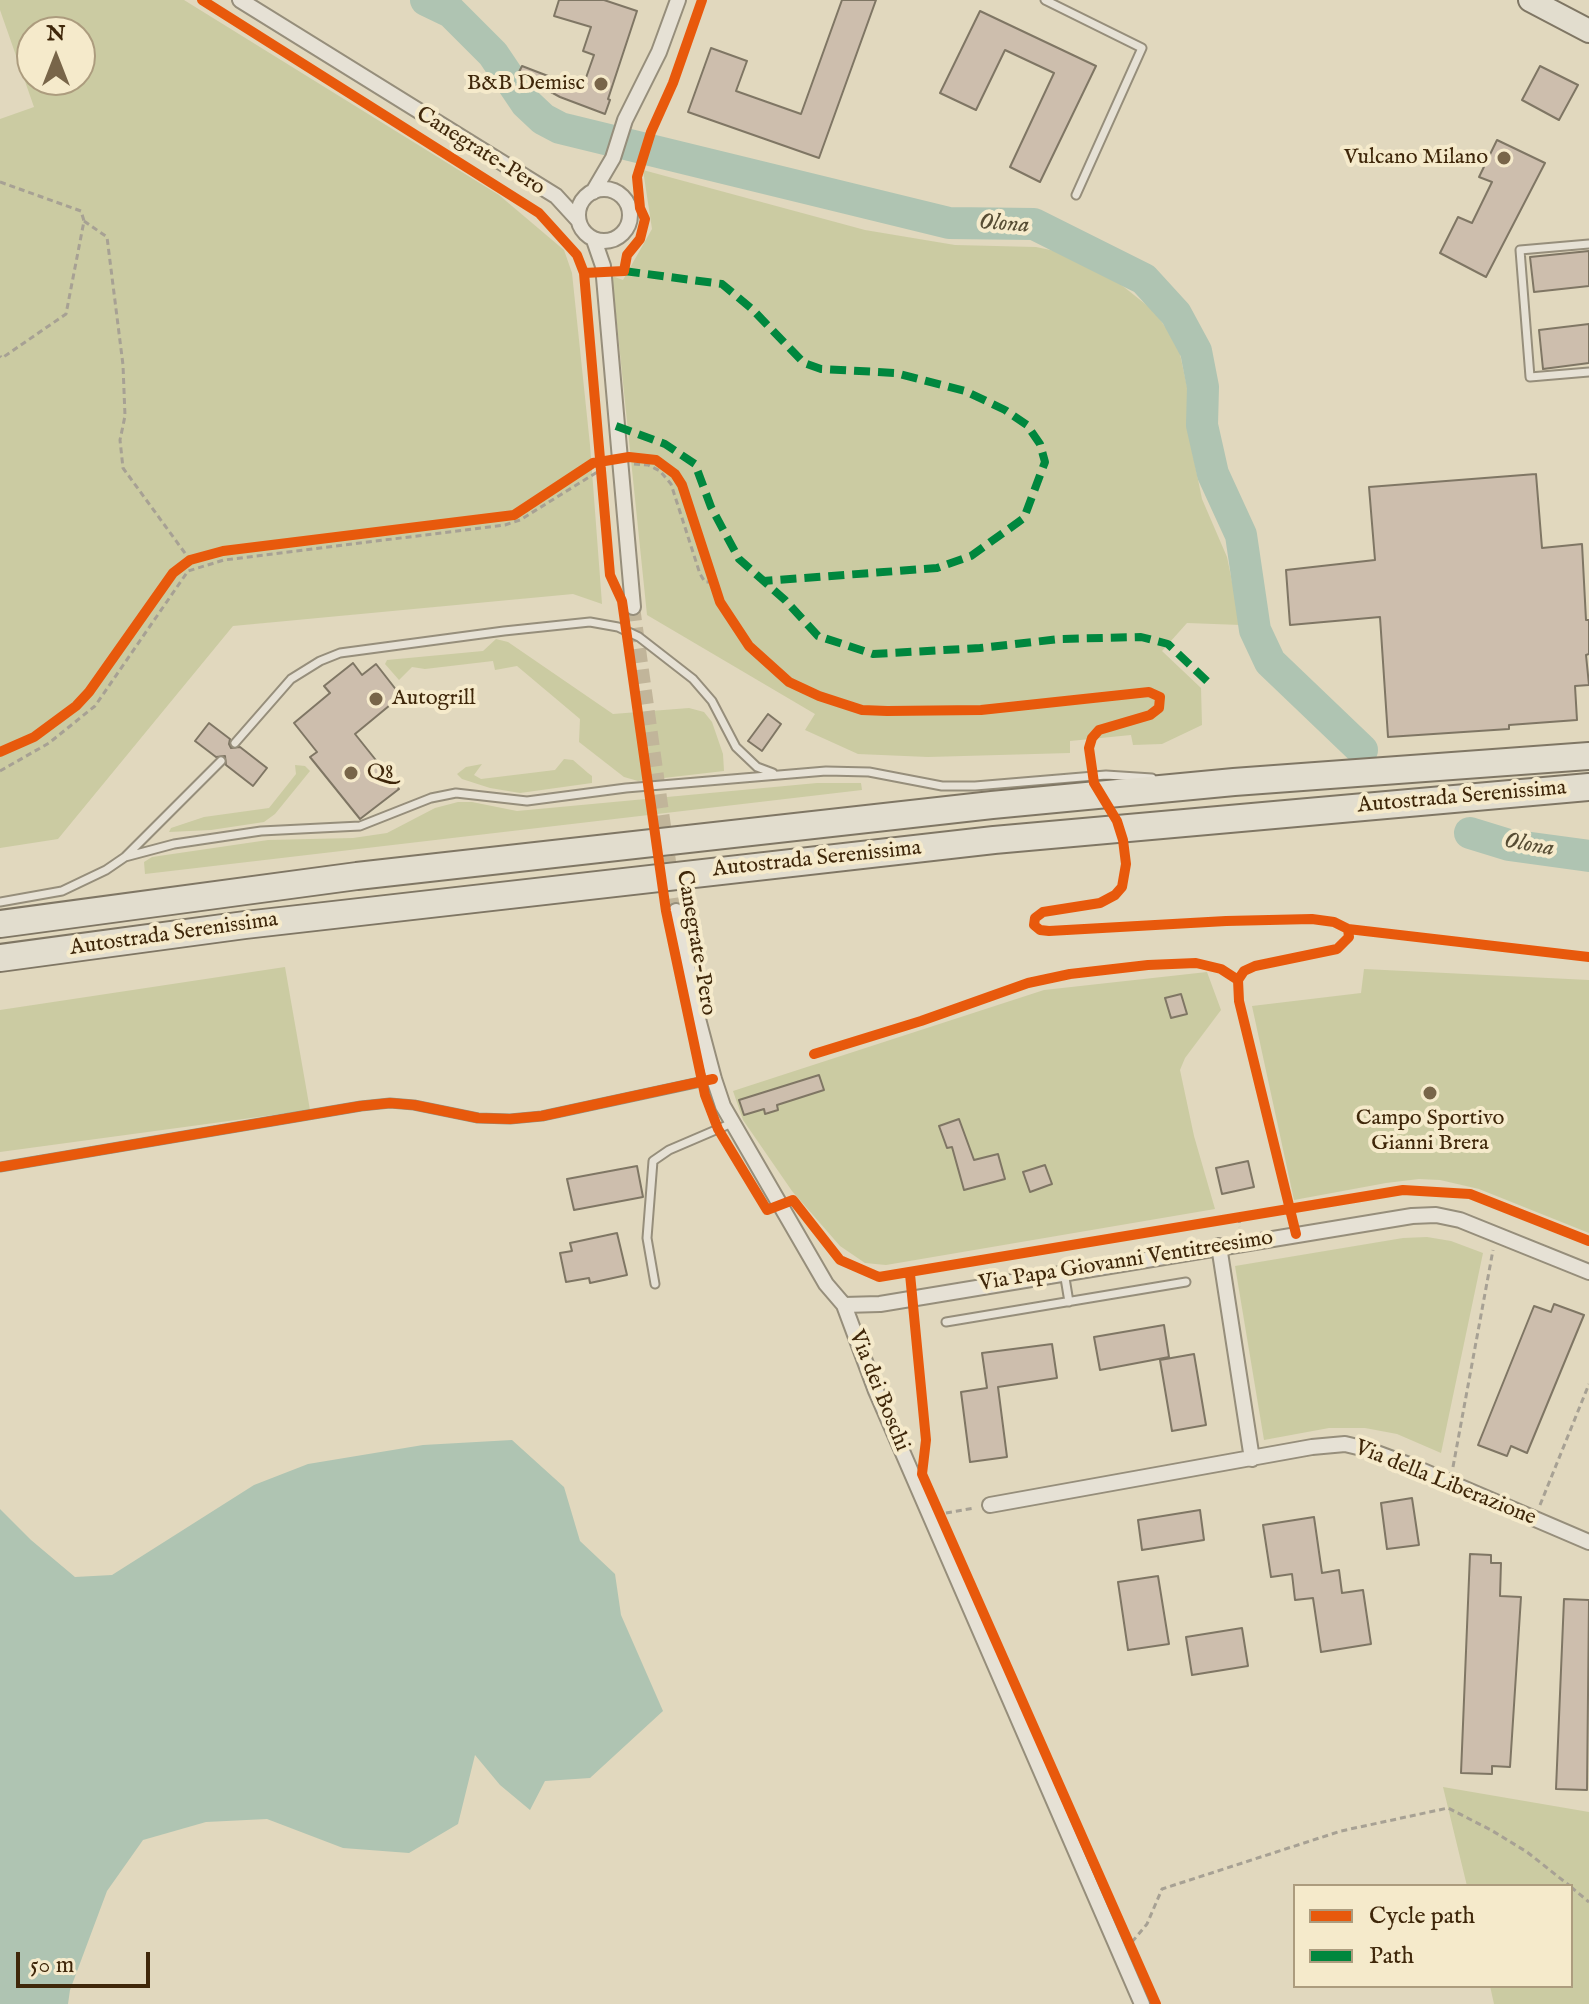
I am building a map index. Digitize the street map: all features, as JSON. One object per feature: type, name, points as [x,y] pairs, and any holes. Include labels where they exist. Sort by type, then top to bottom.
[{"type":"highway","name":"Autostrada Serenissima","points":[[0,924],[435,867],[976,807],[1234,782],[1589,756]]},
{"type":"highway","name":"Autostrada Serenissima","points":[[0,958],[245,925],[978,842],[1589,787]]},
{"type":"main road","points":[[1530,0],[1589,31]]},
{"type":"street","points":[[240,0],[556,196],[594,240],[603,266],[612,464],[633,607]]},
{"type":"street","points":[[578,220],[579,207],[613,158],[625,120],[659,52],[678,0]]},
{"type":"street","points":[[613,158],[617,193]]},
{"type":"street","points":[[556,196],[609,190],[623,198],[629,213],[625,229],[613,239],[603,266]]},
{"type":"street","points":[[594,240],[613,239]]},
{"type":"street","name":"Via dei Boschi","points":[[676,911],[714,1079],[732,1123],[826,1284],[844,1305],[876,1391],[1142,2004]]},
{"type":"street","name":"Via Papa Giovanni Ventitreesimo","points":[[844,1305],[880,1304],[1412,1216],[1436,1215],[1460,1220],[1589,1272]]},
{"type":"street","points":[[1219,1246],[1252,1459]]},
{"type":"street","name":"Via della Liberazione","points":[[990,1505],[1312,1447],[1345,1444],[1384,1455],[1589,1542]]},
{"type":"lane","points":[[1045,0],[1142,48],[1076,195]]},
{"type":"lane","points":[[1589,244],[1520,250],[1530,377],[1589,372]]},
{"type":"lane","points":[[235,743],[291,679],[340,653],[590,622],[618,627],[639,637],[673,663],[705,691],[729,736],[745,758],[775,774]]},
{"type":"lane","points":[[0,902],[62,891],[86,881],[125,857],[221,761]]},
{"type":"lane","points":[[125,857],[174,844],[261,831],[360,826],[431,798],[456,793],[527,801],[775,774],[869,772],[942,786],[1106,775],[1234,782]]},
{"type":"lane","points":[[0,1167],[375,1105],[414,1105],[478,1118],[542,1116],[714,1079]]},
{"type":"lane","points":[[655,1284],[647,1238],[653,1161],[669,1150],[732,1123]]},
{"type":"lane","points":[[1064,1272],[1069,1302]]},
{"type":"lane","points":[[946,1322],[1186,1282]]},
{"type":"path","points":[[0,182],[81,211],[84,221],[66,314],[2,358],[0,356]]},
{"type":"path","points":[[84,221],[107,237],[123,365],[125,416],[120,440],[121,462],[131,482],[190,560]]},
{"type":"path","points":[[163,585],[190,560],[223,551],[514,515],[577,473],[645,457],[656,460],[675,474],[682,485],[715,587]]},
{"type":"path","points":[[602,489],[612,464]]},
{"type":"path","points":[[0,771],[49,743],[95,706],[188,571],[224,560],[505,525],[520,520],[612,464]]},
{"type":"path","points":[[47,729],[76,706]]},
{"type":"path","points":[[1224,1220],[1252,1215]]},
{"type":"path","points":[[1450,1482],[1496,1235]]},
{"type":"path","points":[[1534,1519],[1589,1384]]},
{"type":"path","points":[[933,1501],[945,1528]]},
{"type":"path","points":[[939,1514],[990,1505]]},
{"type":"path","points":[[1130,1945],[1147,1924],[1162,1889],[1341,1831],[1448,1808],[1527,1852],[1566,1884]]},
{"type":"path","points":[[1573,1889],[1589,1902]]},
{"type":"path","points":[[1124,1930],[1135,1957]]},
{"type":"green space","points":[[0,0],[184,0],[499,195],[564,250],[572,273],[590,445],[602,604],[573,594],[233,626],[58,839],[0,848],[0,119],[34,107],[30,96],[96,96],[96,16],[16,16],[16,56],[0,10]]},
{"type":"green space","points":[[643,170],[865,230],[955,245],[1036,247],[1065,253],[1119,283],[1154,311],[1178,345],[1188,391],[1191,445],[1202,499],[1227,557],[1241,625],[1187,623],[1162,651],[1201,688],[1202,725],[1162,744],[1133,745],[1131,735],[1070,741],[1070,753],[928,757],[858,754],[805,730],[815,714],[647,615],[612,276],[623,280],[652,229]]},
{"type":"green space","points":[[496,639],[508,642],[613,714],[689,708],[704,712],[712,722],[723,754],[724,771],[638,781],[624,777],[579,742],[580,719],[517,666],[495,670],[493,661],[425,669],[412,667],[399,680],[385,664],[387,660],[483,651]]},
{"type":"green space","points":[[564,759],[573,760],[592,776],[592,783],[520,793],[490,788],[462,779],[457,774],[466,767],[482,764],[474,775],[481,779],[555,770]]},
{"type":"green space","points":[[295,765],[305,766],[310,771],[275,814],[264,822],[211,830],[169,832],[171,828],[204,817],[269,808],[296,774]]},
{"type":"green space","points":[[817,783],[861,783],[862,790],[145,874],[144,862],[152,857],[268,840],[353,838],[387,833],[435,808],[458,802],[517,811]]},
{"type":"green space","points":[[285,967],[310,1110],[0,1152],[0,1010]]},
{"type":"green space","name":"Campo Sportivo Gianni Brera","points":[[1364,969],[1589,980],[1589,1233],[1479,1189],[1440,1180],[1386,1183],[1294,1200],[1252,1006],[1361,993]]},
{"type":"green space","points":[[1207,972],[1221,1010],[1185,1058],[1180,1070],[1194,1136],[1215,1209],[886,1265],[865,1263],[840,1246],[792,1191],[743,1120],[733,1091],[1044,990]]},
{"type":"green space","points":[[1427,1237],[1451,1241],[1483,1253],[1441,1453],[1397,1434],[1365,1428],[1329,1428],[1264,1440],[1235,1266],[1403,1238]]},
{"type":"green space","points":[[1443,1787],[1589,1812],[1589,2004],[1494,2004],[1490,1988],[1573,1988],[1573,1884],[1467,1884]]},
{"type":"shaded area","points":[[512,1440],[564,1487],[580,1541],[615,1574],[621,1615],[663,1711],[590,1778],[545,1781],[530,1810],[500,1785],[475,1755],[458,1824],[409,1853],[343,1848],[267,1819],[206,1822],[143,1840],[107,1891],[70,1990],[68,2004],[0,2004],[0,1509],[75,1577],[112,1575],[254,1485],[308,1464],[423,1445]]},
{"type":"building","points":[[559,0],[604,0],[637,11],[605,114],[560,97],[518,74],[522,66],[582,89],[594,55],[583,51],[591,27],[554,16]]},
{"type":"building","points":[[842,0],[876,0],[819,158],[688,112],[711,48],[747,61],[736,91],[801,114]]},
{"type":"building","points":[[980,11],[1096,66],[1040,182],[1010,167],[1054,73],[1005,50],[976,110],[940,93]]},
{"type":"building","points":[[1540,66],[1578,85],[1559,120],[1522,100]]},
{"type":"building","points":[[1497,140],[1545,163],[1486,277],[1440,253],[1458,217],[1472,223],[1492,182],[1479,177]]},
{"type":"building","points":[[1589,251],[1589,286],[1534,292],[1530,257]]},
{"type":"building","points":[[1589,324],[1589,363],[1543,369],[1539,330]]},
{"type":"building","points":[[1536,474],[1542,548],[1582,544],[1586,620],[1589,620],[1589,654],[1586,655],[1589,685],[1575,686],[1577,720],[1509,725],[1509,729],[1388,737],[1380,617],[1290,625],[1286,570],[1375,560],[1369,487]]},
{"type":"building","points":[[353,663],[362,675],[376,664],[401,696],[355,734],[399,789],[360,819],[310,757],[317,752],[294,723],[330,693],[324,686]]},
{"type":"building","points":[[768,714],[781,724],[762,751],[748,741]]},
{"type":"building","points":[[209,723],[230,739],[231,748],[240,747],[267,768],[253,786],[226,765],[225,756],[216,757],[195,741]]},
{"type":"building","points":[[1181,994],[1187,1014],[1171,1018],[1165,998]]},
{"type":"building","points":[[819,1075],[824,1090],[777,1105],[778,1110],[765,1114],[764,1109],[744,1115],[739,1100]]},
{"type":"building","points":[[959,1119],[974,1160],[998,1154],[1005,1179],[964,1190],[952,1147],[947,1148],[939,1126]]},
{"type":"building","points":[[1248,1161],[1254,1187],[1222,1194],[1216,1168]]},
{"type":"building","points":[[1045,1165],[1052,1184],[1030,1192],[1023,1172]]},
{"type":"building","points":[[637,1166],[643,1197],[574,1210],[567,1179]]},
{"type":"building","points":[[617,1233],[627,1275],[590,1283],[589,1278],[566,1282],[560,1253],[572,1251],[570,1243]]},
{"type":"building","points":[[1554,1304],[1584,1315],[1527,1453],[1511,1446],[1507,1456],[1478,1445],[1534,1306],[1551,1312]]},
{"type":"building","points":[[1164,1325],[1169,1357],[1100,1370],[1094,1337]]},
{"type":"building","points":[[1052,1344],[1057,1378],[998,1387],[1007,1457],[970,1462],[961,1392],[987,1388],[982,1353]]},
{"type":"building","points":[[1194,1354],[1206,1425],[1172,1431],[1160,1360]]},
{"type":"building","points":[[1412,1498],[1419,1545],[1387,1549],[1381,1503]]},
{"type":"building","points":[[1200,1510],[1204,1540],[1142,1550],[1138,1520]]},
{"type":"building","points":[[1314,1517],[1322,1573],[1339,1570],[1342,1593],[1363,1590],[1371,1644],[1321,1652],[1313,1598],[1295,1600],[1292,1574],[1271,1577],[1263,1525]]},
{"type":"building","points":[[1470,1554],[1491,1555],[1491,1563],[1501,1563],[1500,1596],[1521,1597],[1510,1767],[1492,1766],[1492,1774],[1461,1773]]},
{"type":"building","points":[[1158,1576],[1169,1644],[1128,1650],[1118,1582]]},
{"type":"building","points":[[1564,1599],[1589,1600],[1587,1790],[1556,1789]]},
{"type":"building","points":[[1242,1628],[1248,1666],[1192,1675],[1186,1637]]},
{"type":"waterway","name":"Olona","points":[[426,0],[451,12],[493,54],[526,103],[543,119],[560,128],[949,223],[1034,224],[1144,279],[1176,314],[1196,351],[1203,387],[1202,425],[1213,474],[1241,535],[1255,630],[1270,662],[1362,750]]},
{"type":"waterway","name":"Olona","points":[[1470,833],[1509,845],[1589,856]]},
{"type":"tunnel","points":[[633,607],[676,911]]},
{"type":"marked path","points":[[624,271],[722,284],[752,309],[804,363],[821,369],[896,373],[965,391],[1005,410],[1027,425],[1040,444],[1045,462],[1024,518],[971,556],[937,568],[764,581]]},
{"type":"marked path","points":[[616,426],[665,444],[695,464],[711,507],[739,559],[785,600],[818,636],[873,654],[980,648],[1060,639],[1141,637],[1168,644],[1210,684]]},
{"type":"cycle path","name":"Canegrate-Pero","points":[[202,0],[539,213],[577,255],[584,273],[610,575],[622,601],[666,911],[705,1095],[718,1129],[767,1210],[793,1200],[840,1260],[879,1277],[1403,1190],[1470,1194],[1589,1241]]},
{"type":"cycle path","points":[[584,273],[624,271],[627,255],[640,239],[645,219],[640,208],[637,177],[702,0]]},
{"type":"cycle path","points":[[0,752],[34,737],[76,706],[173,573],[190,560],[223,551],[514,515],[593,463],[629,457],[656,460],[675,474],[682,485],[720,602],[749,646],[789,682],[862,710],[981,710],[1149,692],[1160,697],[1159,708],[1150,715],[1099,730],[1089,748],[1094,783],[1117,821],[1123,840],[1126,864],[1122,887],[1100,903],[1043,912],[1035,918],[1034,925],[1040,930],[1049,931],[1312,919],[1334,922],[1348,929],[1349,937],[1337,949],[1255,966],[1244,971],[1238,980],[1239,1001],[1296,1234]]},
{"type":"cycle path","points":[[1348,929],[1589,957]]},
{"type":"cycle path","points":[[814,1054],[1028,983],[1070,974],[1196,963],[1221,969],[1238,980]]},
{"type":"cycle path","points":[[0,1167],[361,1106],[390,1103],[414,1105],[478,1118],[510,1119],[542,1116],[713,1079]]},
{"type":"cycle path","points":[[910,1274],[926,1440],[922,1474],[1156,2004]]},
{"type":"place","name":"B&B Demisc","points":[[601,84]]},
{"type":"place","name":"Vulcano Milano","points":[[1504,158]]},
{"type":"place","name":"Autogrill","points":[[376,699]]},
{"type":"place","name":"Q8","points":[[351,773]]},
{"type":"place","name":"Campo Sportivo Gianni Brera","points":[[1430,1093]]}]
